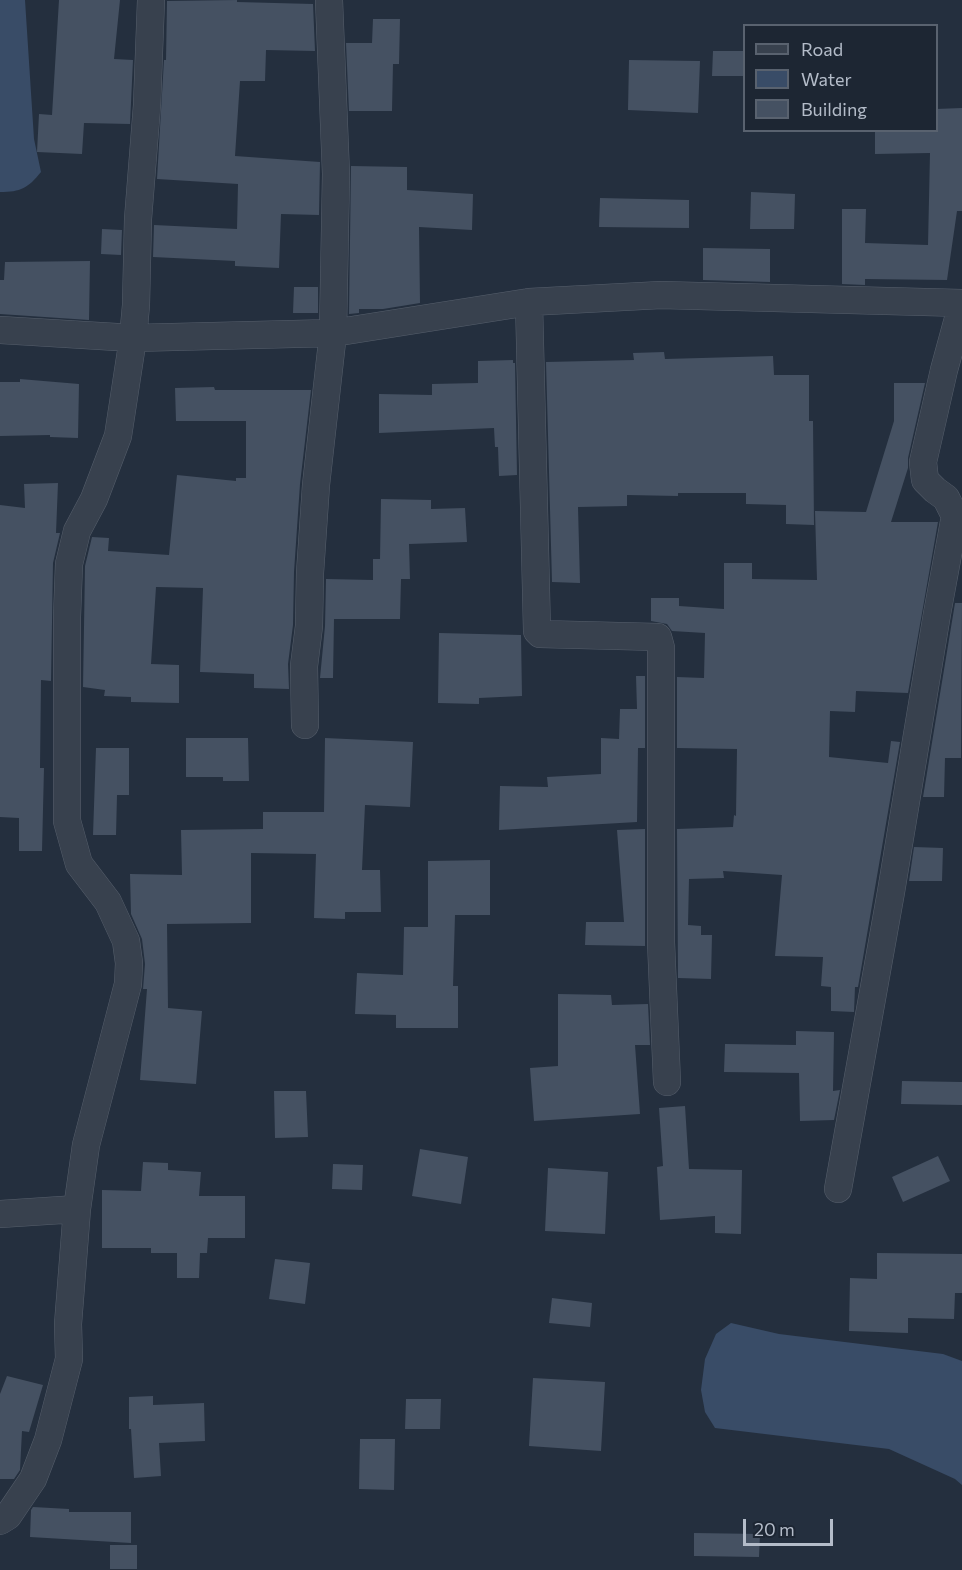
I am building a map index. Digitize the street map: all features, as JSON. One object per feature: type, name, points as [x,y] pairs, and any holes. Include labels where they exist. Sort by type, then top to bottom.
[{"type":"street","points":[[0,1521],[8,1516],[33,1479],[48,1440],[69,1359],[69,1324],[78,1209],[86,1144],[128,984],[129,963],[126,941],[108,902],[79,864],[67,821],[66,688],[69,564],[77,531],[94,499],[118,436],[133,338],[151,0]]},
{"type":"street","points":[[305,725],[304,666],[309,626],[309,573],[333,333],[336,174],[329,0]]},
{"type":"street","points":[[0,330],[133,338],[333,333],[529,302],[661,294],[962,304],[923,462],[925,480],[946,498],[955,516],[838,1189]]},
{"type":"street","points":[[529,302],[537,631],[540,634],[658,637],[661,648],[661,942],[667,1082]]},
{"type":"street","points":[[0,1214],[78,1209]]},
{"type":"water","points":[[0,0],[25,0],[34,139],[41,172],[24,188],[0,192]]},
{"type":"water","points":[[731,1323],[779,1334],[943,1354],[962,1361],[962,1485],[955,1479],[889,1449],[715,1428],[705,1412],[701,1390],[705,1359],[716,1334]]},
{"type":"building","points":[[59,0],[120,0],[114,59],[133,60],[130,124],[84,123],[82,154],[37,152],[39,114],[52,115]]},
{"type":"building","points":[[237,0],[237,2],[313,4],[315,51],[266,50],[265,81],[240,81],[235,156],[320,162],[319,215],[281,214],[279,268],[235,266],[235,261],[153,257],[154,225],[237,229],[238,184],[157,179],[164,60],[166,60],[167,1]]},
{"type":"building","points":[[373,19],[400,19],[399,64],[393,64],[392,111],[349,111],[346,43],[372,43]]},
{"type":"building","points":[[713,51],[743,51],[743,76],[712,76]]},
{"type":"building","points":[[629,60],[700,61],[698,113],[628,110]]},
{"type":"building","points":[[962,108],[962,211],[957,211],[947,280],[865,279],[865,285],[842,284],[842,209],[866,209],[865,243],[928,245],[930,153],[875,154],[875,132],[938,132],[938,109]]},
{"type":"building","points":[[351,166],[407,167],[407,190],[473,194],[472,230],[419,227],[420,303],[383,309],[359,309],[359,313],[349,314]]},
{"type":"building","points":[[751,192],[795,194],[794,229],[750,229]]},
{"type":"building","points":[[600,198],[689,200],[689,228],[599,227]]},
{"type":"building","points":[[102,229],[122,230],[121,255],[101,254]]},
{"type":"building","points":[[703,248],[770,249],[770,282],[703,280]]},
{"type":"building","points":[[90,261],[89,320],[0,314],[0,280],[4,280],[5,262]]},
{"type":"building","points":[[294,287],[318,287],[318,313],[293,313]]},
{"type":"building","points":[[664,352],[665,359],[773,356],[774,375],[809,375],[809,421],[813,421],[814,525],[786,524],[786,505],[746,504],[746,493],[678,493],[678,496],[627,495],[627,506],[578,507],[580,583],[552,582],[546,362],[634,360],[633,353]]},
{"type":"building","points":[[513,360],[515,363],[517,475],[499,476],[498,447],[495,447],[494,428],[379,433],[379,394],[432,395],[432,384],[478,383],[478,361]]},
{"type":"building","points":[[20,379],[79,384],[78,438],[50,437],[50,435],[0,436],[0,382],[20,382]]},
{"type":"building","points":[[894,383],[925,383],[908,458],[908,468],[891,522],[938,522],[908,693],[856,691],[855,712],[830,711],[829,757],[888,763],[891,741],[900,742],[858,987],[855,987],[854,1012],[831,1011],[831,987],[821,986],[823,957],[775,956],[782,875],[723,871],[724,878],[689,879],[688,925],[701,926],[701,935],[712,935],[711,979],[678,978],[677,829],[733,827],[734,815],[736,816],[737,749],[677,748],[677,677],[704,678],[705,633],[672,631],[667,624],[651,621],[651,598],[679,598],[679,606],[724,609],[724,563],[752,563],[752,579],[817,580],[815,511],[866,512],[894,421]]},
{"type":"building","points":[[214,387],[215,390],[311,390],[300,484],[293,625],[288,664],[289,689],[254,688],[254,674],[200,672],[203,588],[156,587],[151,664],[179,665],[179,703],[131,702],[131,697],[104,696],[105,690],[83,687],[85,566],[92,537],[109,538],[108,551],[169,555],[177,475],[236,481],[236,478],[246,478],[246,421],[176,421],[175,388]]},
{"type":"building","points":[[58,483],[56,533],[60,533],[53,563],[51,681],[41,680],[40,768],[44,768],[42,851],[19,851],[19,818],[0,817],[0,505],[25,508],[24,484]]},
{"type":"building","points":[[381,499],[431,500],[431,509],[465,508],[467,542],[409,544],[410,579],[401,579],[400,619],[334,619],[333,678],[320,678],[325,626],[326,579],[373,580],[373,559],[380,559]]},
{"type":"building","points":[[955,603],[962,603],[961,758],[945,758],[944,797],[923,797]]},
{"type":"building","points":[[439,633],[521,635],[522,696],[479,698],[479,704],[438,703]]},
{"type":"building","points":[[636,676],[645,676],[645,748],[638,748],[637,822],[499,830],[500,786],[548,787],[547,777],[601,774],[601,738],[619,739],[620,709],[637,709]]},
{"type":"building","points":[[186,738],[248,738],[249,781],[223,781],[223,777],[186,777]]},
{"type":"building","points":[[325,738],[413,742],[410,807],[365,805],[362,870],[380,870],[381,912],[345,912],[345,919],[314,918],[316,854],[251,853],[251,923],[167,924],[168,1008],[202,1011],[196,1084],[140,1080],[147,989],[143,989],[145,964],[142,939],[131,914],[130,874],[182,875],[181,830],[263,829],[263,812],[324,812]]},
{"type":"building","points":[[96,748],[129,748],[129,795],[117,795],[116,835],[93,835]]},
{"type":"building","points":[[645,829],[645,946],[585,945],[586,922],[624,922],[617,830]]},
{"type":"building","points":[[914,847],[943,848],[942,881],[909,881]]},
{"type":"building","points":[[490,860],[490,915],[455,915],[453,986],[458,986],[458,1028],[396,1028],[396,1015],[355,1014],[357,973],[403,975],[404,927],[428,927],[428,861]]},
{"type":"building","points":[[558,994],[611,995],[612,1005],[648,1004],[650,1045],[635,1045],[640,1114],[534,1121],[530,1068],[558,1066]]},
{"type":"building","points":[[796,1031],[834,1032],[833,1091],[840,1090],[834,1120],[800,1121],[799,1073],[724,1072],[725,1044],[796,1045]]},
{"type":"building","points":[[902,1081],[962,1082],[962,1105],[901,1104]]},
{"type":"building","points":[[274,1091],[306,1091],[308,1137],[275,1138]]},
{"type":"building","points":[[685,1106],[689,1169],[742,1170],[741,1234],[715,1233],[715,1216],[660,1220],[657,1167],[663,1166],[659,1108]]},
{"type":"building","points":[[420,1149],[468,1157],[461,1204],[412,1196]]},
{"type":"building","points":[[938,1156],[950,1181],[903,1202],[892,1177]]},
{"type":"building","points":[[143,1162],[168,1163],[168,1170],[201,1172],[199,1196],[245,1196],[245,1238],[208,1238],[207,1253],[200,1253],[199,1278],[177,1278],[177,1253],[151,1253],[151,1248],[102,1248],[102,1190],[141,1191]]},
{"type":"building","points":[[333,1164],[363,1165],[362,1190],[332,1189]]},
{"type":"building","points":[[548,1168],[608,1172],[605,1234],[545,1231]]},
{"type":"building","points":[[877,1253],[962,1254],[962,1293],[955,1293],[954,1319],[908,1318],[908,1333],[849,1331],[850,1278],[877,1279]]},
{"type":"building","points":[[275,1259],[310,1263],[305,1304],[269,1299]]},
{"type":"building","points":[[552,1298],[592,1303],[590,1327],[549,1323]]},
{"type":"building","points":[[7,1376],[43,1385],[29,1432],[22,1431],[20,1470],[14,1479],[0,1479],[0,1394]]},
{"type":"building","points":[[533,1378],[605,1382],[601,1451],[529,1446]]},
{"type":"building","points":[[153,1396],[153,1405],[204,1403],[205,1441],[159,1443],[161,1476],[134,1478],[131,1429],[129,1429],[129,1397]]},
{"type":"building","points":[[406,1399],[441,1399],[440,1429],[405,1429]]},
{"type":"building","points":[[360,1439],[395,1439],[394,1490],[359,1489]]},
{"type":"building","points":[[33,1507],[69,1509],[69,1512],[131,1512],[131,1543],[30,1537]]},
{"type":"building","points":[[694,1533],[760,1534],[759,1557],[694,1556]]},
{"type":"building","points":[[110,1545],[137,1545],[137,1569],[110,1569]]}]
